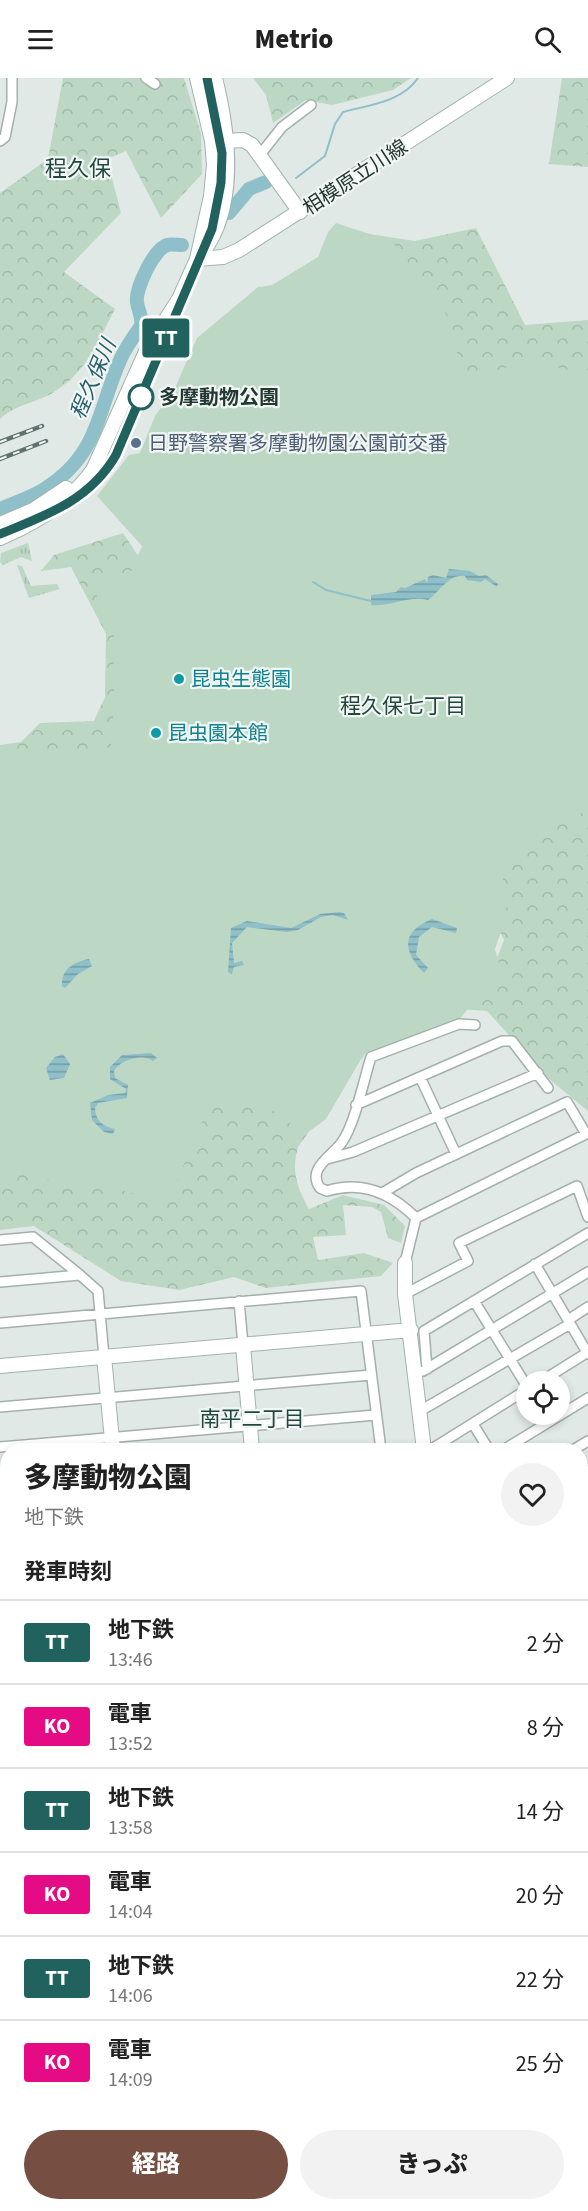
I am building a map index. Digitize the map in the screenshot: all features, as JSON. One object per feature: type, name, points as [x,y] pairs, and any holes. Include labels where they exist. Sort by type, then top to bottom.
[{"type":"main road","points":[[0,538],[32,524],[67,499],[93,470],[148,347],[179,299],[196,259],[211,196],[214,165],[212,141],[197,78]]},
{"type":"main road","points":[[196,259],[207,247],[219,219],[226,183],[226,141],[215,78]]},
{"type":"main road","name":"相模原立川線","points":[[196,259],[231,254],[507,78]]},
{"type":"main road","points":[[226,141],[248,142],[300,212]]},
{"type":"main road","points":[[0,525],[33,510],[69,486],[108,439]]},
{"type":"main road","points":[[405,1263],[405,1294],[421,1372],[420,1411],[423,1443]]},
{"type":"main road","points":[[0,1366],[411,1330]]},
{"type":"main road","points":[[243,1345],[251,1443]]},
{"type":"main road","points":[[104,1357],[112,1443]]},
{"type":"street","points":[[0,141],[5,137],[12,102],[12,78]]},
{"type":"street","points":[[146,78],[155,84]]},
{"type":"street","points":[[260,156],[282,128],[311,105]]},
{"type":"street","points":[[416,1218],[384,1192],[343,1186],[327,1191],[320,1188],[316,1176],[325,1159],[342,1142],[371,1057],[459,1024],[475,1025]]},
{"type":"street","points":[[356,1105],[502,1041],[512,1041],[548,1088]]},
{"type":"street","points":[[325,1159],[353,1152],[439,1117],[538,1072]]},
{"type":"street","points":[[420,1077],[456,1154]]},
{"type":"street","points":[[384,1192],[456,1154],[567,1102],[586,1134],[416,1218],[405,1263]]},
{"type":"street","points":[[405,1294],[468,1261],[459,1243],[577,1186],[588,1217]]},
{"type":"street","points":[[421,1372],[424,1331],[588,1233]]},
{"type":"street","points":[[0,1240],[33,1237],[98,1291],[104,1357]]},
{"type":"street","points":[[535,1264],[588,1352],[558,1371]]},
{"type":"street","points":[[421,1372],[588,1272]]},
{"type":"street","points":[[0,1282],[80,1275]]},
{"type":"street","points":[[0,1323],[361,1291],[380,1443]]},
{"type":"street","points":[[239,1301],[243,1345]]},
{"type":"street","points":[[474,1301],[517,1371]]},
{"type":"street","points":[[420,1411],[510,1359],[588,1308]]},
{"type":"street","points":[[0,1407],[371,1375]]},
{"type":"street","points":[[442,1443],[516,1396]]},
{"type":"street","points":[[570,1409],[588,1398]]},
{"type":"street","points":[[120,1443],[250,1426],[376,1415]]},
{"type":"street","points":[[473,1424],[485,1443]]},
{"type":"street","points":[[515,1443],[545,1425]]},
{"type":"green space","points":[[63,78],[184,78],[201,134],[202,174],[161,218],[126,151],[107,159],[121,213],[64,272],[115,309],[97,344],[75,375],[54,392],[13,410],[0,419],[0,193],[48,159]]},
{"type":"green space","points":[[253,78],[411,78],[393,90],[332,105],[306,100],[273,123],[266,95]]},
{"type":"green space","points":[[562,78],[588,78],[588,167],[549,164]]},
{"type":"green space","name":"多摩動物公園","points":[[336,223],[391,241],[436,296],[452,325],[462,379],[525,365],[553,366],[588,376],[588,806],[577,817],[551,819],[533,850],[502,868],[507,915],[495,949],[500,968],[492,983],[481,992],[460,1019],[364,1054],[326,1119],[303,1136],[282,1116],[261,1106],[238,1104],[209,1107],[167,1204],[98,1183],[63,1183],[0,1170],[0,756],[8,752],[41,749],[72,755],[111,747],[114,702],[114,633],[92,585],[130,574],[142,546],[97,496],[129,455],[140,453],[155,416],[174,390],[197,338],[258,287],[272,285],[318,257],[328,232]]},
{"type":"green space","points":[[476,228],[525,325],[588,320],[588,572],[502,405],[307,281],[349,231],[415,241]]},
{"type":"green space","points":[[123,533],[139,557],[588,630],[588,1111],[548,1078],[487,1011],[458,1009],[372,1044],[298,1147],[295,1172],[301,1194],[309,1209],[343,1195],[384,1205],[405,1226],[401,1243],[388,1238],[381,1212],[372,1207],[343,1205],[346,1235],[313,1237],[318,1260],[364,1253],[393,1263],[381,1276],[265,1288],[234,1277],[179,1290],[121,1281],[34,1226],[0,1230],[0,1126],[171,1099],[486,985],[504,940],[495,922],[0,1010],[0,745],[21,742],[40,723],[94,721],[105,697],[106,634],[71,567],[41,571],[54,555]]},
{"type":"green space","points":[[28,543],[32,561],[21,557],[3,565],[0,562],[1,553]]},
{"type":"green space","points":[[17,565],[22,566],[31,586],[57,584],[60,589],[29,598]]},
{"type":"water","points":[[449,569],[470,571],[479,576],[486,575],[498,584],[497,587],[485,579],[481,582],[459,576],[449,580],[428,600],[414,599],[371,605],[371,595],[396,592],[401,587],[405,588],[425,579],[427,583],[428,577],[433,575],[446,578]]},
{"type":"water","points":[[344,913],[348,920],[333,915],[321,917],[298,930],[287,932],[247,927],[232,943],[234,963],[242,961],[244,965],[234,967],[232,974],[228,972],[231,928],[247,921],[291,928],[320,914]]},
{"type":"water","points":[[432,919],[457,928],[456,933],[432,927],[419,937],[416,955],[428,968],[424,973],[412,958],[408,943],[414,930]]},
{"type":"water","points":[[89,959],[92,966],[78,974],[65,988],[62,986],[64,975],[70,967]]},
{"type":"water","points":[[151,1053],[157,1058],[153,1061],[144,1058],[132,1059],[121,1064],[114,1071],[115,1078],[128,1085],[127,1098],[98,1103],[95,1112],[98,1119],[103,1125],[115,1129],[113,1134],[104,1132],[92,1120],[90,1103],[108,1095],[125,1093],[126,1089],[110,1079],[110,1067],[122,1055]]},
{"type":"water","points":[[63,1054],[70,1064],[64,1078],[50,1080],[46,1068],[55,1057]]},
{"type":"waterway","points":[[296,178],[325,156],[335,124],[343,112],[394,97],[411,86],[418,78]]},
{"type":"waterway","name":"程久保川","points":[[229,213],[249,189],[266,182]]},
{"type":"waterway","name":"程久保川","points":[[0,509],[43,490],[76,462],[94,431],[121,358],[141,326],[137,296],[146,270],[162,248],[167,245],[182,245]]},
{"type":"waterway","points":[[313,582],[326,590],[371,601]]},
{"type":"railway","points":[[0,534],[66,505],[93,484],[116,455],[212,229],[221,183],[222,152],[207,78]]},
{"type":"railway","points":[[0,442],[42,426]]},
{"type":"railway","points":[[0,459],[46,441]]},
{"type":"metro line","name":"TT","points":[[0,534],[56,511],[81,496],[100,479],[116,455],[212,229],[221,183],[222,153],[207,78]]},
{"type":"place","name":"多摩動物公園","points":[[141,397]]},
{"type":"place","name":"日野警察署多摩動物園公園前交番","points":[[136,443]]},
{"type":"place","name":"昆虫生態園","points":[[179,679]]},
{"type":"place","name":"昆虫園本館","points":[[156,733]]},
{"type":"district","name":"程久保","points":[[78,168]]},
{"type":"district","name":"程久保七丁目","points":[[403,706]]},
{"type":"district","name":"南平二丁目","points":[[252,1419]]}]
